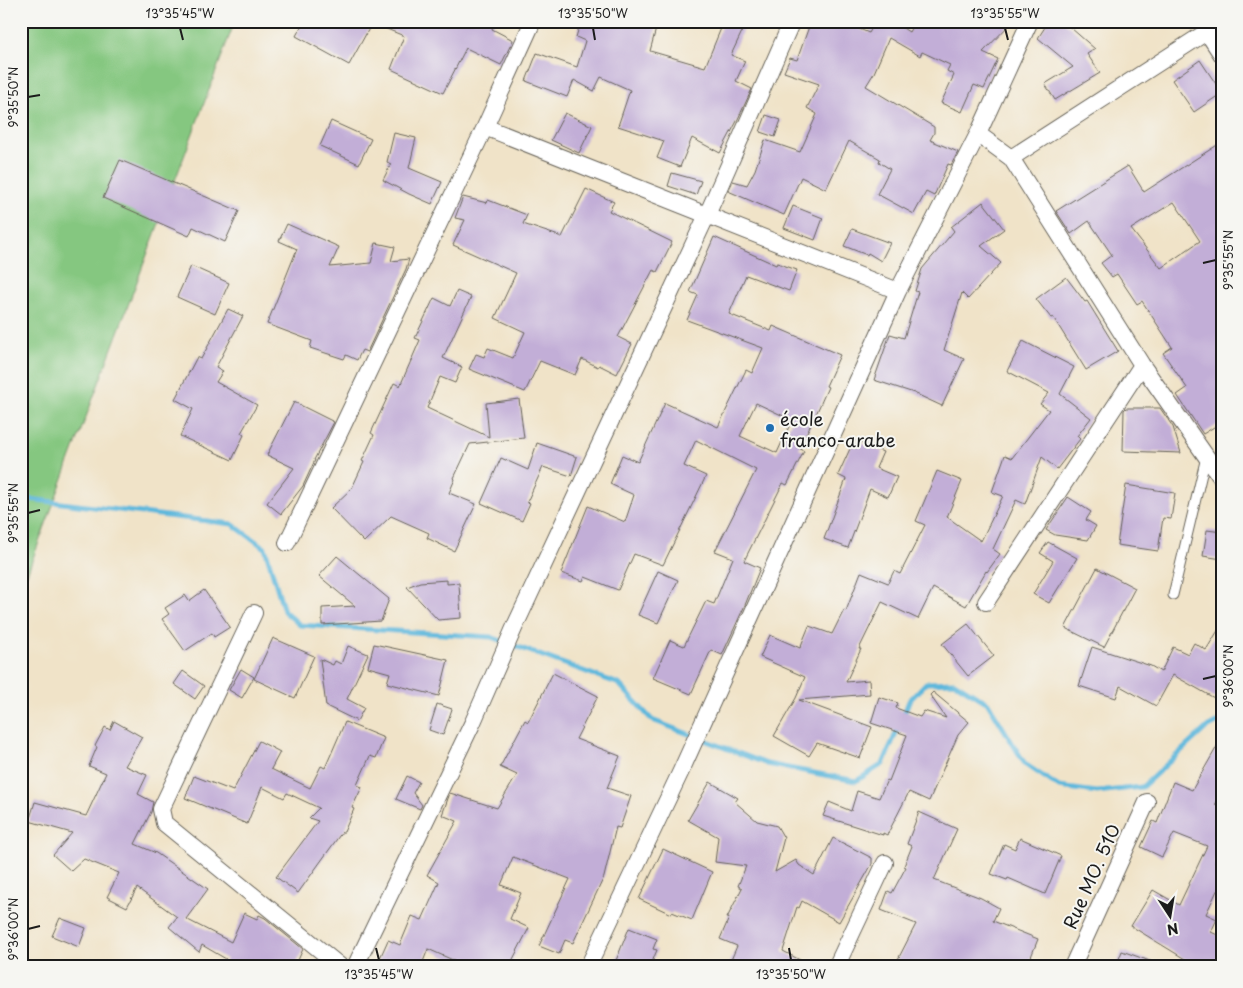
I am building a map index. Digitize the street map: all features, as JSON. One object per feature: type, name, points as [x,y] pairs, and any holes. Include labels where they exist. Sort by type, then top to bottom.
[{"type":"street","points":[[287,543],[533,21]]},
{"type":"street","points":[[355,967],[473,722],[514,626],[707,215],[792,21]]},
{"type":"street","points":[[588,967],[707,715],[898,291],[978,134],[1030,21]]},
{"type":"street","points":[[1011,158],[1222,22]]},
{"type":"street","points":[[1207,32],[1222,55]]},
{"type":"street","points":[[485,126],[898,291]]},
{"type":"street","points":[[978,134],[1011,158],[1142,364],[1222,479]]},
{"type":"street","points":[[986,602],[1142,364]]},
{"type":"street","points":[[254,614],[162,808],[164,823],[341,967]]},
{"type":"street","name":"Rue MO. 510","points":[[1072,967],[1147,802]]},
{"type":"street","points":[[836,967],[885,863]]},
{"type":"lane","points":[[1173,595],[1206,457]]},
{"type":"green space","points":[[21,21],[235,21],[21,590]]},
{"type":"building","points":[[304,21],[494,21],[492,29],[513,40],[501,65],[466,48],[443,93],[391,69],[404,36],[372,23],[349,65],[296,36]]},
{"type":"building","points":[[581,21],[658,21],[650,51],[705,67],[724,21],[747,21],[731,55],[745,61],[736,81],[752,89],[720,153],[692,138],[680,167],[657,158],[664,141],[618,126],[630,90],[601,77],[594,91],[574,80],[567,97],[526,81],[537,53],[577,67],[585,41],[576,37]]},
{"type":"building","points":[[811,21],[840,21],[869,33],[876,21],[892,21],[909,32],[915,21],[1013,21],[983,52],[998,59],[984,89],[974,85],[962,112],[941,103],[954,75],[947,71],[950,65],[922,52],[920,56],[889,38],[874,73],[866,86],[934,127],[934,133],[930,140],[958,152],[951,165],[948,164],[934,196],[926,192],[914,214],[877,194],[890,169],[879,162],[880,159],[849,141],[826,189],[801,177],[784,215],[728,191],[733,181],[747,185],[755,170],[765,140],[800,152],[817,114],[807,108],[819,84],[784,72],[790,58],[797,60]]},
{"type":"building","points":[[1049,21],[1063,21],[1095,49],[1087,54],[1100,73],[1055,100],[1045,84],[1073,67],[1038,38]]},
{"type":"building","points":[[1200,60],[1222,93],[1194,112],[1172,80]]},
{"type":"building","points":[[565,113],[592,126],[579,153],[551,140]]},
{"type":"building","points":[[766,115],[781,120],[775,137],[760,132]]},
{"type":"building","points":[[331,121],[371,139],[359,164],[320,146]]},
{"type":"building","points":[[394,133],[416,138],[409,168],[442,182],[432,204],[383,180],[391,164],[387,162]]},
{"type":"building","points":[[1222,142],[1222,422],[1203,434],[1177,395],[1187,388],[1163,353],[1172,347],[1142,301],[1137,304],[1117,274],[1112,277],[1101,263],[1112,255],[1089,221],[1071,234],[1056,211],[1128,166],[1144,192]],"holes":[[[1174,202],[1200,241],[1161,268],[1131,229]]]},
{"type":"building","points":[[120,160],[239,211],[225,242],[193,227],[189,236],[103,198]]},
{"type":"building","points":[[672,173],[701,181],[696,195],[668,186]]},
{"type":"building","points":[[586,189],[614,202],[609,211],[672,242],[657,272],[653,270],[618,337],[632,344],[617,374],[582,359],[575,375],[540,361],[525,392],[469,369],[476,354],[484,357],[488,348],[513,358],[525,332],[495,318],[516,273],[453,245],[465,220],[455,218],[463,197],[487,203],[488,200],[527,215],[523,224],[562,237]]},
{"type":"building","points":[[983,202],[1004,229],[981,246],[1001,263],[968,299],[962,293],[944,350],[964,359],[942,406],[914,393],[874,380],[890,334],[904,338],[918,292],[915,291],[922,269],[954,231],[951,227]]},
{"type":"building","points":[[793,206],[823,218],[815,240],[784,228]]},
{"type":"building","points":[[287,224],[339,247],[330,267],[371,263],[376,243],[395,247],[391,261],[409,259],[367,352],[362,350],[357,360],[346,355],[344,359],[310,348],[312,341],[267,324],[297,249],[279,241]]},
{"type":"building","points":[[852,229],[890,243],[881,261],[868,253],[867,255],[844,246]]},
{"type":"building","points":[[714,237],[776,265],[777,263],[797,270],[789,291],[746,275],[729,314],[771,331],[773,326],[840,355],[817,412],[799,448],[804,451],[787,485],[783,483],[744,561],[760,568],[745,605],[722,655],[711,650],[691,694],[653,678],[670,640],[684,646],[706,601],[714,604],[733,558],[715,551],[756,470],[696,440],[684,466],[706,476],[663,565],[634,554],[618,590],[585,577],[583,581],[561,573],[588,506],[625,522],[634,495],[610,484],[622,455],[638,462],[665,403],[718,427],[746,370],[752,373],[763,348],[687,320],[698,295],[690,292]],"holes":[[[756,403],[792,420],[777,453],[740,436]]]},
{"type":"building","points":[[191,266],[229,283],[215,314],[177,297]]},
{"type":"building","points":[[1066,277],[1085,302],[1087,301],[1118,351],[1086,370],[1053,317],[1051,318],[1036,299]]},
{"type":"building","points":[[457,291],[471,297],[443,358],[462,367],[455,383],[440,377],[427,408],[489,437],[486,403],[519,399],[524,438],[470,444],[449,493],[476,504],[454,551],[427,538],[429,533],[391,516],[364,542],[331,508],[352,488],[374,435],[371,433],[394,383],[400,386],[420,340],[415,338],[434,298],[450,306]]},
{"type":"building","points":[[228,309],[243,316],[216,367],[223,371],[216,382],[257,405],[241,433],[244,435],[232,460],[180,436],[193,409],[175,399],[197,357],[201,359]]},
{"type":"building","points":[[1023,341],[1074,367],[1060,394],[1091,418],[1077,436],[1080,439],[1057,469],[1042,457],[1025,504],[1016,500],[993,549],[1000,554],[986,571],[966,606],[933,588],[918,619],[882,602],[859,649],[861,649],[846,682],[869,680],[870,694],[799,700],[872,727],[860,758],[817,743],[809,756],[774,736],[796,698],[805,677],[760,657],[770,635],[800,648],[809,626],[832,634],[844,610],[846,611],[861,572],[888,583],[894,571],[900,574],[925,525],[916,521],[937,471],[962,481],[947,517],[981,541],[1003,496],[992,492],[1005,455],[1012,458],[1049,410],[1040,404],[1049,393],[1007,371]]},
{"type":"building","points":[[294,402],[334,422],[303,486],[281,514],[267,503],[294,468],[267,455]]},
{"type":"building","points":[[1126,408],[1160,408],[1173,427],[1181,453],[1123,451],[1124,410]]},
{"type":"building","points":[[854,440],[883,452],[876,468],[897,477],[888,497],[870,489],[848,548],[824,539],[846,479],[838,475]]},
{"type":"building","points":[[537,443],[577,457],[571,476],[543,467],[527,502],[530,503],[522,521],[481,503],[501,458],[528,470]]},
{"type":"building","points":[[1126,485],[1175,493],[1171,519],[1163,518],[1158,551],[1117,545]]},
{"type":"building","points":[[1068,497],[1091,512],[1086,520],[1096,526],[1088,540],[1055,535],[1046,530]]},
{"type":"building","points":[[1207,530],[1222,532],[1222,559],[1203,556]]},
{"type":"building","points":[[1048,542],[1077,558],[1049,603],[1033,594],[1053,561],[1040,553]]},
{"type":"building","points":[[337,556],[389,599],[381,621],[322,625],[322,608],[355,606],[319,576]]},
{"type":"building","points":[[1097,568],[1135,588],[1104,647],[1065,628]]},
{"type":"building","points":[[658,571],[678,580],[658,623],[638,615]]},
{"type":"building","points":[[447,580],[447,584],[459,583],[461,618],[438,620],[407,587],[420,582]]},
{"type":"building","points":[[204,590],[230,627],[214,637],[212,633],[185,651],[162,619],[169,614],[165,608],[185,595],[189,601]]},
{"type":"building","points":[[968,624],[994,656],[968,676],[942,644]]},
{"type":"building","points":[[1222,624],[1222,689],[1216,699],[1173,675],[1156,706],[1120,686],[1116,698],[1079,686],[1092,647],[1151,666],[1161,672],[1173,647],[1188,654],[1194,643],[1206,650]]},
{"type":"building","points":[[273,638],[314,656],[295,698],[254,679]]},
{"type":"building","points":[[374,644],[448,660],[439,696],[387,683],[390,673],[368,667]]},
{"type":"building","points":[[348,646],[368,654],[347,699],[364,708],[357,721],[326,706],[320,659],[333,665],[335,661],[341,664]]},
{"type":"building","points":[[241,669],[254,677],[242,698],[229,690]]},
{"type":"building","points":[[183,671],[204,686],[195,699],[174,684]]},
{"type":"building","points":[[553,673],[598,696],[576,739],[620,756],[607,788],[631,796],[620,828],[616,827],[604,877],[573,943],[565,940],[559,954],[539,946],[570,879],[513,857],[501,885],[521,893],[510,919],[529,928],[509,967],[452,967],[455,961],[428,949],[421,967],[376,967],[388,940],[400,945],[412,916],[422,920],[439,882],[427,875],[457,821],[442,815],[450,793],[497,808],[517,775],[500,767],[525,720],[528,722]]},
{"type":"building","points":[[933,692],[969,722],[958,735],[929,801],[909,792],[887,835],[823,816],[829,802],[851,811],[857,791],[879,798],[887,780],[889,781],[907,735],[871,723],[879,697],[898,703],[896,708],[920,717],[924,711],[946,718],[930,695]]},
{"type":"building","points":[[437,704],[452,709],[443,735],[429,730]]},
{"type":"building","points":[[114,721],[142,737],[125,766],[147,775],[138,794],[153,802],[151,812],[135,844],[156,853],[208,889],[186,919],[231,942],[244,913],[257,919],[259,915],[303,949],[295,967],[222,967],[226,959],[202,945],[199,952],[169,927],[177,917],[137,888],[127,907],[107,897],[119,873],[84,859],[71,871],[53,855],[72,833],[29,821],[35,802],[86,816],[106,773],[89,766],[97,747],[95,746],[105,727],[110,730]]},
{"type":"building","points":[[345,722],[384,738],[376,758],[370,756],[357,785],[362,787],[344,832],[342,832],[298,893],[276,877],[318,821],[309,818],[319,808],[287,793],[284,798],[262,787],[247,824],[185,798],[194,776],[233,791],[259,741],[280,752],[271,769],[310,788],[321,766],[325,768]]},
{"type":"building","points":[[1222,738],[1222,793],[1215,805],[1222,808],[1222,852],[1220,851],[1215,863],[1222,867],[1222,880],[1206,914],[1217,919],[1211,932],[1222,937],[1222,967],[1198,967],[1131,926],[1153,890],[1179,905],[1207,846],[1174,833],[1162,857],[1141,847],[1153,821],[1157,823],[1173,782],[1192,790]]},
{"type":"building","points":[[407,776],[419,782],[413,793],[422,805],[420,809],[396,799]]},
{"type":"building","points":[[710,782],[738,798],[735,802],[757,821],[777,826],[784,838],[775,872],[796,860],[799,865],[814,875],[833,838],[872,858],[872,864],[839,922],[802,901],[799,908],[797,907],[783,951],[813,967],[728,967],[737,946],[720,939],[729,918],[727,918],[742,888],[738,886],[746,866],[715,862],[718,837],[688,820]]},
{"type":"building","points":[[919,812],[957,829],[934,880],[981,898],[999,908],[993,921],[1038,939],[1027,967],[894,967],[916,924],[881,910],[888,891],[892,893],[906,867],[904,866],[912,846],[907,844]]},
{"type":"building","points":[[1020,838],[1061,856],[1045,894],[1008,878],[1007,880],[991,874],[1004,844],[1015,849]]},
{"type":"building","points":[[663,849],[712,872],[692,920],[672,912],[671,914],[639,899]]},
{"type":"building","points":[[60,918],[86,928],[79,947],[52,936]]},
{"type":"building","points":[[629,928],[657,939],[653,949],[657,950],[650,967],[624,967],[615,963]]},
{"type":"building","points":[[1122,951],[1161,965],[1161,967],[1116,967]]},
{"type":"waterway","points":[[21,498],[232,524],[265,548],[284,611],[300,625],[491,637],[619,684],[652,720],[767,764],[856,781],[883,764],[899,726]]},
{"type":"waterway","points":[[903,716],[909,701],[926,683],[954,682],[988,703],[1025,764],[1059,787],[1097,792],[1142,787],[1205,729],[1222,720]]},
{"type":"place","name":"école franco-arabe","points":[[770,428]]}]
